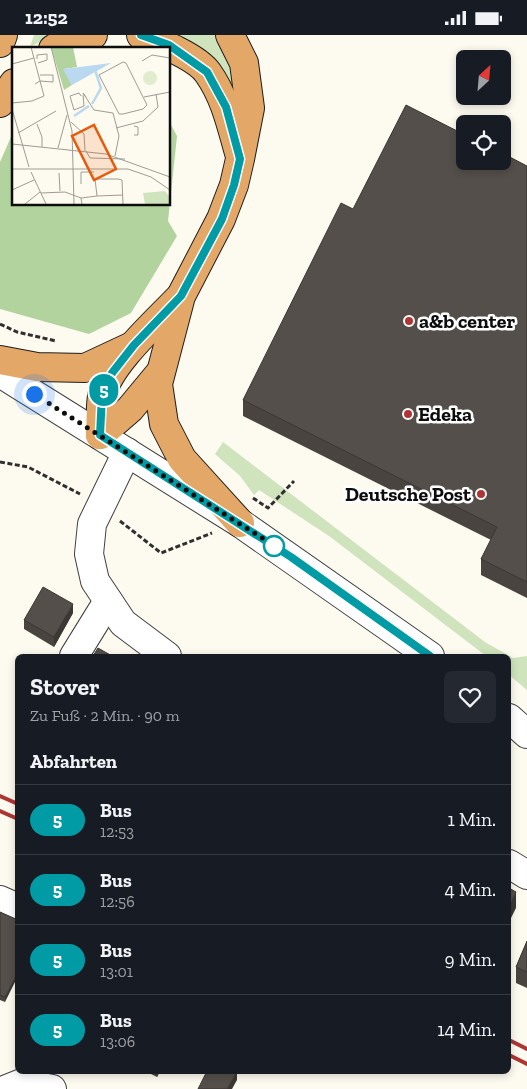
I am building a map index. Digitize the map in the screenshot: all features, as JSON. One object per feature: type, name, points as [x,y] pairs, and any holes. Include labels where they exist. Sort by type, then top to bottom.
[{"type":"highway","points":[[0,43],[3,35]]},
{"type":"highway","points":[[56,47],[68,39],[93,35]]},
{"type":"highway","points":[[141,35],[169,45],[207,72],[226,107],[240,159]]},
{"type":"highway","points":[[230,35],[244,63],[250,108],[240,159],[234,185],[222,219],[181,296],[159,373],[158,384],[164,424],[182,459],[240,523]]},
{"type":"highway","points":[[0,103],[12,86]]},
{"type":"highway","points":[[100,435],[102,395],[112,373],[134,345],[181,296]]},
{"type":"highway","points":[[0,360],[36,367],[85,367],[134,345]]},
{"type":"highway","points":[[100,435],[130,409],[159,373]]},
{"type":"street","points":[[0,373],[240,523],[427,654]]},
{"type":"street","points":[[127,452],[92,525],[90,554],[95,581],[123,623],[164,654]]},
{"type":"street","points":[[75,654],[108,601]]},
{"type":"street","points":[[511,720],[527,734]]},
{"type":"street","points":[[511,865],[527,875]]},
{"type":"street","points":[[0,900],[15,907]]},
{"type":"street","points":[[7,1089],[22,1083],[52,1089]]},
{"type":"path","points":[[0,462],[28,467],[100,505],[161,553],[240,523]]},
{"type":"path","points":[[253,498],[268,508],[294,481]]},
{"type":"green space","points":[[34,35],[53,35],[30,47]]},
{"type":"green space","points":[[179,35],[220,35],[240,91],[235,95],[213,63]]},
{"type":"green space","points":[[170,123],[177,136],[170,202]]},
{"type":"green space","points":[[12,135],[12,205],[170,205],[168,221],[177,236],[131,313],[89,334],[0,309],[0,162]]},
{"type":"green space","points":[[223,442],[485,642],[506,654],[483,654],[329,536],[259,490],[254,495],[240,476],[215,454]]},
{"type":"green space","points":[[527,656],[527,690],[511,677],[511,657]]},
{"type":"building","name":"a&b center","points":[[406,105],[456,130],[456,170],[511,170],[511,158],[527,166],[527,582],[481,559],[497,527],[243,400],[341,203],[353,209]]},
{"type":"building","points":[[43,587],[73,604],[54,637],[24,620]]},
{"type":"building","points":[[98,648],[108,654],[94,654]]},
{"type":"building","points":[[511,889],[516,892],[511,902]]},
{"type":"building","points":[[0,912],[15,919],[15,978],[5,997],[0,995]]},
{"type":"building","points":[[527,941],[527,972],[516,967]]},
{"type":"building","points":[[206,1074],[235,1074],[227,1089],[198,1089]]},
{"type":"railway","points":[[0,796],[15,803]]},
{"type":"railway","points":[[0,811],[15,818]]},
{"type":"railway","points":[[511,1041],[527,1049]]},
{"type":"railway","points":[[511,1056],[527,1064]]},
{"type":"bus line","name":"5","points":[[141,35],[169,45],[207,72],[226,107],[240,159],[234,185],[222,219],[181,296],[134,345],[112,373],[102,395],[100,435],[291,557],[427,654]]},
{"type":"place","name":"a&b center","points":[[409,321]]},
{"type":"place","name":"Edeka","points":[[408,414]]},
{"type":"place","name":"Deutsche Post","points":[[481,494]]},
{"type":"route","points":[[34,394],[278,548],[274,546]]}]
